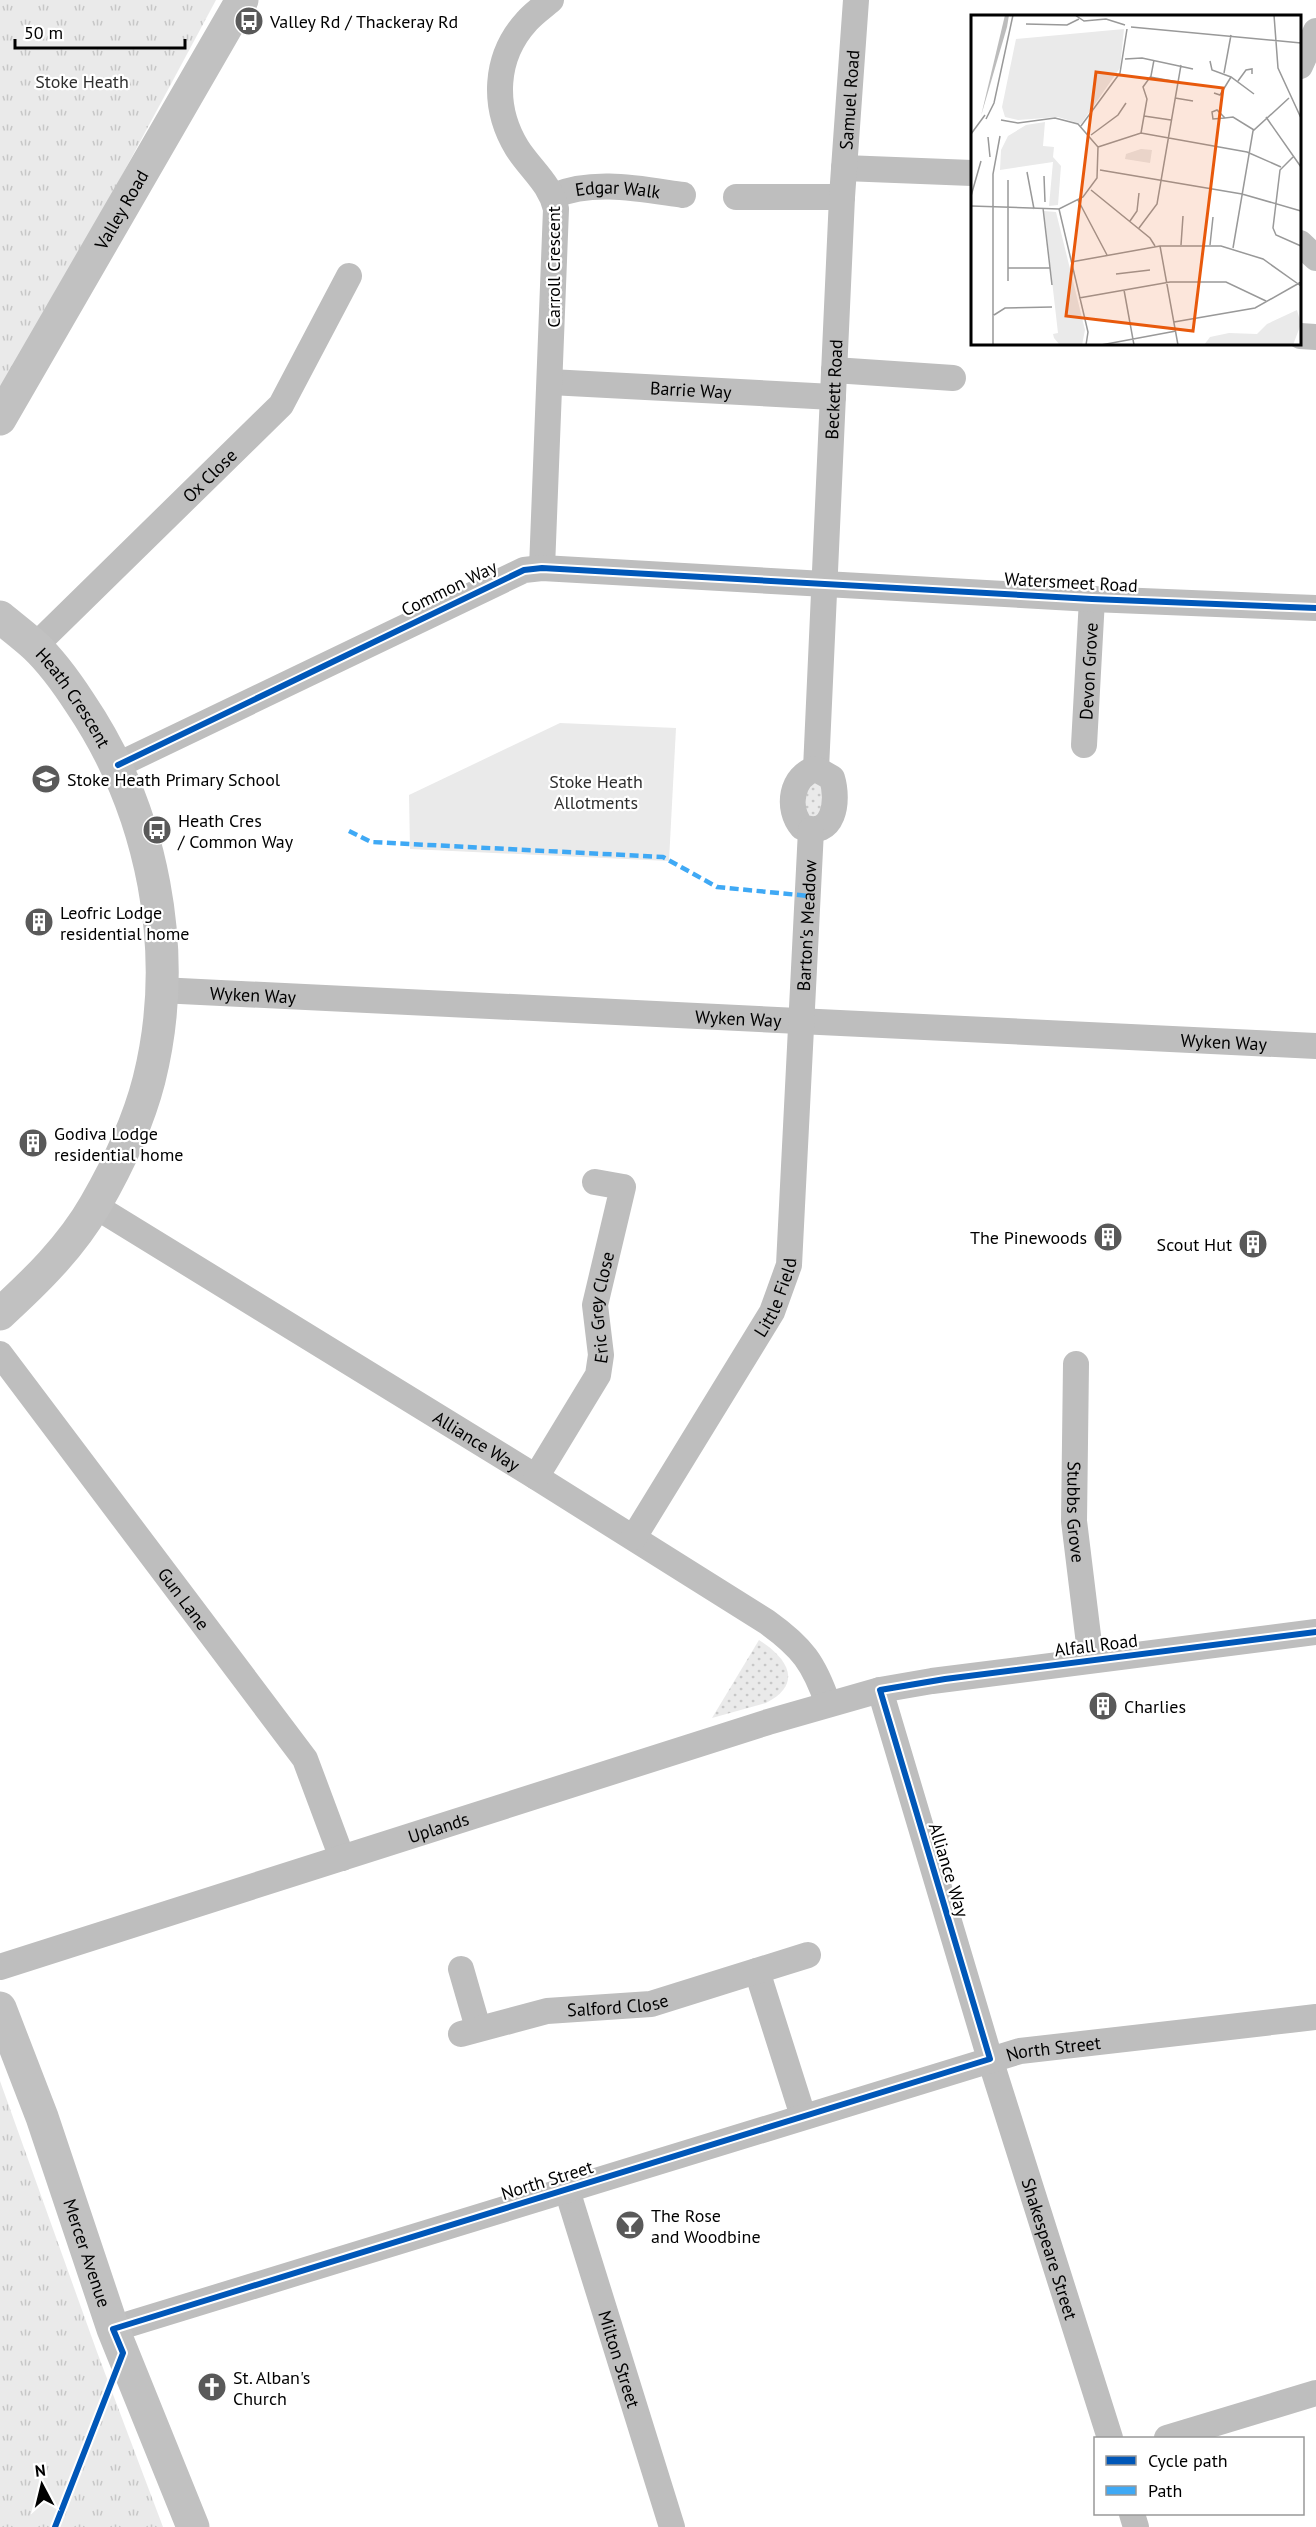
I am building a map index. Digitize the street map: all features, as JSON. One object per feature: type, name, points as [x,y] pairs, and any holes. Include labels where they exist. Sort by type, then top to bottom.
[{"type":"street","name":"Valley Road","points":[[0,419],[242,0]]},
{"type":"street","name":"Carroll Crescent","points":[[542,568],[557,223],[553,196],[538,172],[518,149],[504,121],[498,92],[502,67],[510,45],[527,21],[551,0]]},
{"type":"street","name":"Samuel Road","points":[[842,197],[856,0]]},
{"type":"street","points":[[1301,62],[1316,31]]},
{"type":"street","points":[[844,168],[971,173]]},
{"type":"street","name":"Edgar Walk","points":[[553,196],[573,188],[590,186],[683,195]]},
{"type":"street","points":[[736,196],[842,197]]},
{"type":"street","name":"Beckett Road","points":[[824,582],[842,197]]},
{"type":"street","points":[[1301,245],[1316,258]]},
{"type":"street","name":"Ox Close","points":[[35,646],[281,405],[349,276]]},
{"type":"street","points":[[1301,336],[1316,337]]},
{"type":"street","points":[[834,370],[953,378]]},
{"type":"street","name":"Barrie Way","points":[[550,382],[833,397]]},
{"type":"street","name":"Common Way","points":[[118,765],[524,570],[542,568],[824,582]]},
{"type":"street","name":"Watersmeet Road","points":[[824,582],[1092,599],[1316,608]]},
{"type":"street","name":"Barton's Meadow","points":[[803,1021],[812,830],[822,828],[829,822],[835,788],[832,778],[816,769],[824,582]]},
{"type":"street","name":"Devon Grove","points":[[1084,745],[1092,599]]},
{"type":"street","name":"Heath Crescent","points":[[0,617],[35,646],[71,689],[104,738],[118,765],[147,850],[157,896],[160,990],[156,1039],[149,1080],[121,1153],[95,1206],[68,1244],[30,1286],[0,1314]]},
{"type":"street","name":"Wyken Way","points":[[160,990],[1316,1046]]},
{"type":"street","name":"Little Field","points":[[634,1537],[772,1312],[789,1265],[803,1021]]},
{"type":"street","name":"Eric Grey Close","points":[[536,1477],[594,1385],[600,1364],[601,1343],[595,1305],[623,1187],[594,1182]]},
{"type":"street","name":"Alliance Way","points":[[95,1206],[634,1537],[791,1639],[813,1665],[828,1704]]},
{"type":"street","name":"Gun Lane","points":[[0,1354],[305,1759],[342,1858]]},
{"type":"street","name":"Stubbs Grove","points":[[1076,1364],[1074,1521],[1091,1660]]},
{"type":"street","name":"Alfall Road","points":[[880,1690],[1091,1660],[1316,1632]]},
{"type":"street","name":"Alliance Way","points":[[880,1690],[990,2059]]},
{"type":"street","name":"Uplands","points":[[0,1967],[828,1704],[880,1690]]},
{"type":"street","name":"Salford Close","points":[[461,1970],[470,2031],[547,2012],[641,2006],[808,1955]]},
{"type":"street","points":[[757,1971],[803,2116]]},
{"type":"street","name":"Mercer Avenue","points":[[0,2008],[42,2117],[113,2329],[193,2527]]},
{"type":"street","name":"North Street","points":[[113,2329],[1020,2051],[1316,2017]]},
{"type":"street","name":"Shakespeare Street","points":[[990,2059],[1109,2437]]},
{"type":"street","name":"Milton Street","points":[[567,2190],[672,2527]]},
{"type":"street","points":[[1173,2437],[1316,2393]]},
{"type":"green space","name":"Stoke Heath","points":[[0,0],[216,0],[0,403]]},
{"type":"green space","name":"Stoke Heath Allotments","points":[[560,723],[676,728],[669,861],[410,849],[409,795]]},
{"type":"green space","points":[[811,779],[822,786],[821,813],[812,818],[805,812],[807,785]]},
{"type":"green space","points":[[759,1640],[777,1654],[783,1662],[788,1679],[785,1687],[766,1703],[712,1718]]},
{"type":"green space","points":[[0,2081],[97,2352],[163,2527],[0,2527]]},
{"type":"marked path","points":[[349,831],[371,842],[663,857],[717,887],[809,896]]},
{"type":"cycle path","points":[[118,765],[524,570],[542,568],[1092,599],[1316,608]]},
{"type":"cycle path","points":[[55,2527],[123,2353],[113,2329],[990,2059],[880,1690],[945,1679],[1316,1632]]},
{"type":"place","name":"Valley Rd / Thackeray Rd","points":[[249,21]]},
{"type":"place","name":"Stoke Heath Primary School","points":[[46,779]]},
{"type":"place","name":"Heath Cres / Common Way","points":[[157,830]]},
{"type":"place","name":"Leofric Lodge residential home","points":[[39,922]]},
{"type":"place","name":"Godiva Lodge residential home","points":[[33,1143]]},
{"type":"place","name":"The Pinewoods","points":[[1108,1237]]},
{"type":"place","name":"Scout Hut","points":[[1253,1244]]},
{"type":"place","name":"Charlies","points":[[1103,1706]]},
{"type":"place","name":"The Rose and Woodbine","points":[[630,2225]]},
{"type":"place","name":"St. Alban's Church","points":[[212,2387]]}]
